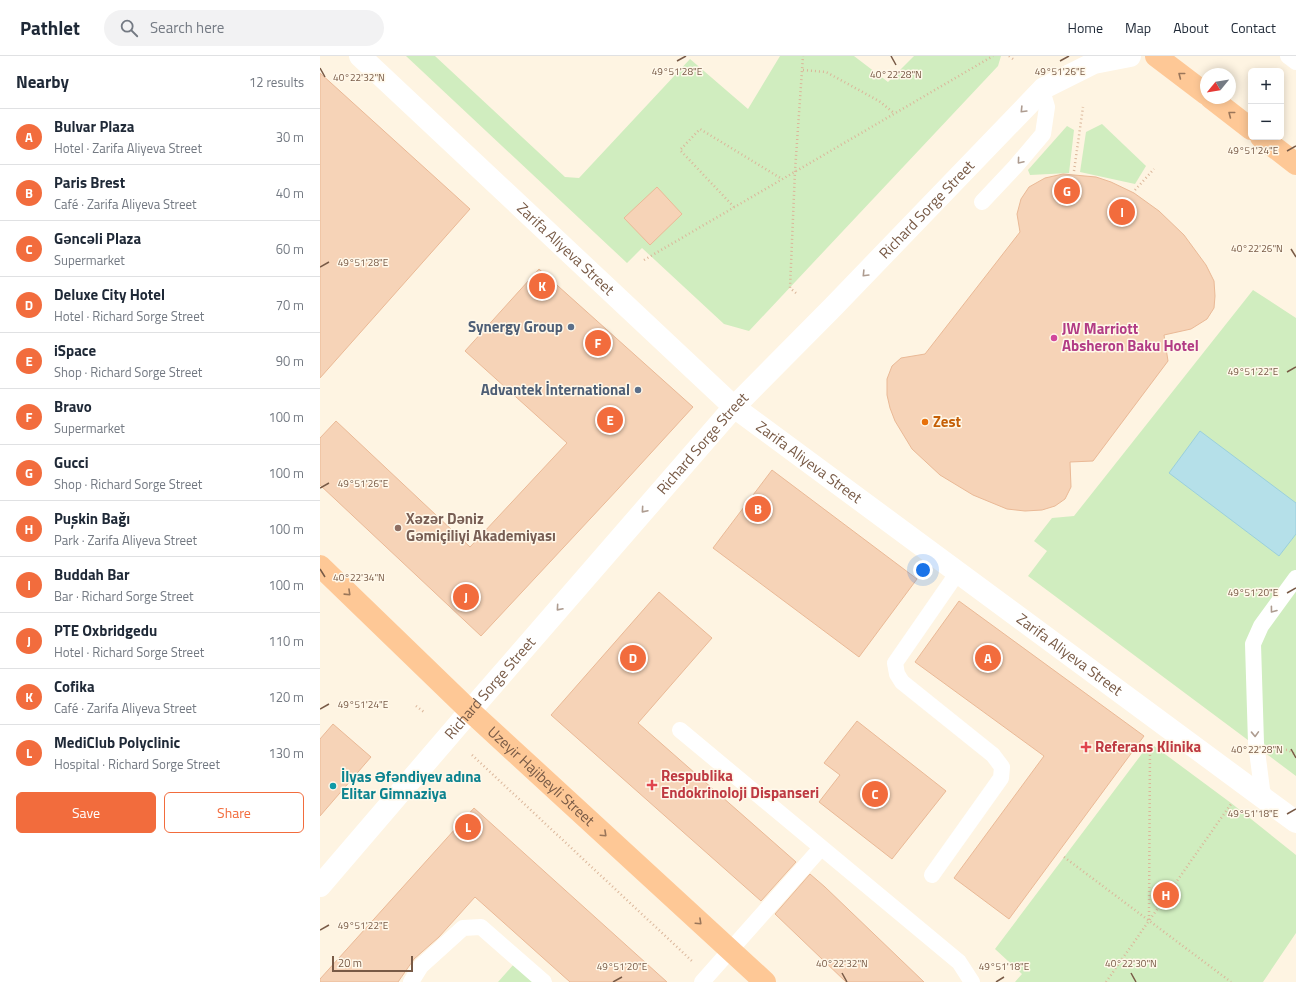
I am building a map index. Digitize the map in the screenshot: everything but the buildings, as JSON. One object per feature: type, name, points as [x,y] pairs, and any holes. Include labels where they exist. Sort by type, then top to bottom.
[{"type":"highway","points":[[1156,56],[1200,89]]},
{"type":"highway","points":[[1219,104],[1248,127]]},
{"type":"highway","points":[[1265,140],[1296,164]]},
{"type":"highway","name":"Uzeyir Hajibeyli Street","points":[[320,566],[470,711],[765,982]]},
{"type":"street","name":"Zarifa Aliyeva Street","points":[[360,56],[734,407],[1296,822]]},
{"type":"street","name":"Richard Sorge Street","points":[[320,886],[734,407],[834,307],[1042,90],[1094,63],[1130,56]]},
{"type":"lane","points":[[1288,56],[1296,62]]},
{"type":"lane","points":[[982,202],[1016,167],[1043,134],[1046,107],[1042,90]]},
{"type":"lane","points":[[932,875],[1001,778],[1002,767],[993,755],[902,682],[897,674],[895,663],[958,572]]},
{"type":"lane","points":[[1263,797],[1256,743],[1253,644],[1261,626],[1296,578]]},
{"type":"lane","points":[[680,730],[959,962],[972,982]]},
{"type":"lane","points":[[705,979],[821,848]]},
{"type":"lane","points":[[411,982],[421,966],[463,928],[481,927],[544,982]]},
{"type":"path","points":[[796,293],[790,288],[795,171],[803,56]]},
{"type":"path","points":[[644,260],[993,56]]},
{"type":"path","points":[[1009,56],[1013,59]]},
{"type":"path","points":[[802,70],[826,72],[879,101],[894,113]]},
{"type":"path","points":[[1074,171],[1083,107]]},
{"type":"path","points":[[734,207],[680,150],[700,128],[782,179]]},
{"type":"path","points":[[1135,190],[1154,169]]},
{"type":"path","points":[[416,706],[424,712]]},
{"type":"path","points":[[1149,921],[1150,739]]},
{"type":"path","points":[[472,755],[705,979]]},
{"type":"path","points":[[1106,982],[1231,803]]},
{"type":"path","points":[[1064,857],[1231,982]]},
{"type":"green space","points":[[406,56],[435,56],[565,177],[579,178],[690,59],[748,109],[780,56],[854,56],[888,82],[914,56],[1001,56],[998,66],[749,331],[724,324],[642,248],[627,263]]},
{"type":"green space","points":[[1102,124],[1146,166],[1135,184],[1080,172],[1086,132]]},
{"type":"green space","points":[[1067,126],[1074,130],[1069,173],[1030,175],[1028,170]]},
{"type":"green space","points":[[1253,290],[1296,318],[1296,776],[1028,576],[1047,551],[1034,541],[1052,518],[1074,516]]},
{"type":"green space","points":[[1150,743],[1231,803],[1296,855],[1296,933],[1263,982],[1015,982],[1022,974],[995,949]]},
{"type":"green space","points":[[514,964],[534,982],[498,982]]},
{"type":"water","points":[[1200,431],[1296,503],[1296,534],[1279,556],[1169,473]]},
{"type":"place","name":"Gucci","points":[[1067,191]]},
{"type":"place","name":"Buddah Bar","points":[[1122,212]]},
{"type":"place","name":"Cofika","points":[[542,286]]},
{"type":"place","name":"Synergy Group","points":[[571,327]]},
{"type":"place","name":"JW Marriott Absheron Baku Hotel","points":[[1054,338]]},
{"type":"place","name":"Bravo","points":[[598,343]]},
{"type":"place","name":"Advantek İnternational","points":[[638,390]]},
{"type":"place","name":"iSpace","points":[[610,420]]},
{"type":"place","name":"Zest","points":[[925,422]]},
{"type":"place","name":"Paris Brest","points":[[758,509]]},
{"type":"place","name":"Xəzər Dəniz Gəmiçiliyi Akademiyası","points":[[398,528]]},
{"type":"place","name":"PTE Oxbridgedu","points":[[466,597]]},
{"type":"place","name":"Deluxe City Hotel","points":[[633,658]]},
{"type":"place","name":"Bulvar Plaza","points":[[988,658]]},
{"type":"place","name":"Referans Klinika","points":[[1086,747]]},
{"type":"place","name":"Respublika Endokrinoloji Dispanseri","points":[[652,785]]},
{"type":"place","name":"İlyas Əfəndiyev adına Elitar Gimnaziya","points":[[333,786]]},
{"type":"place","name":"Gəncəli Plaza","points":[[875,794]]},
{"type":"place","name":"MediClub Polyclinic","points":[[468,827]]},
{"type":"place","name":"Puşkin Bağı","points":[[1166,895]]}]
